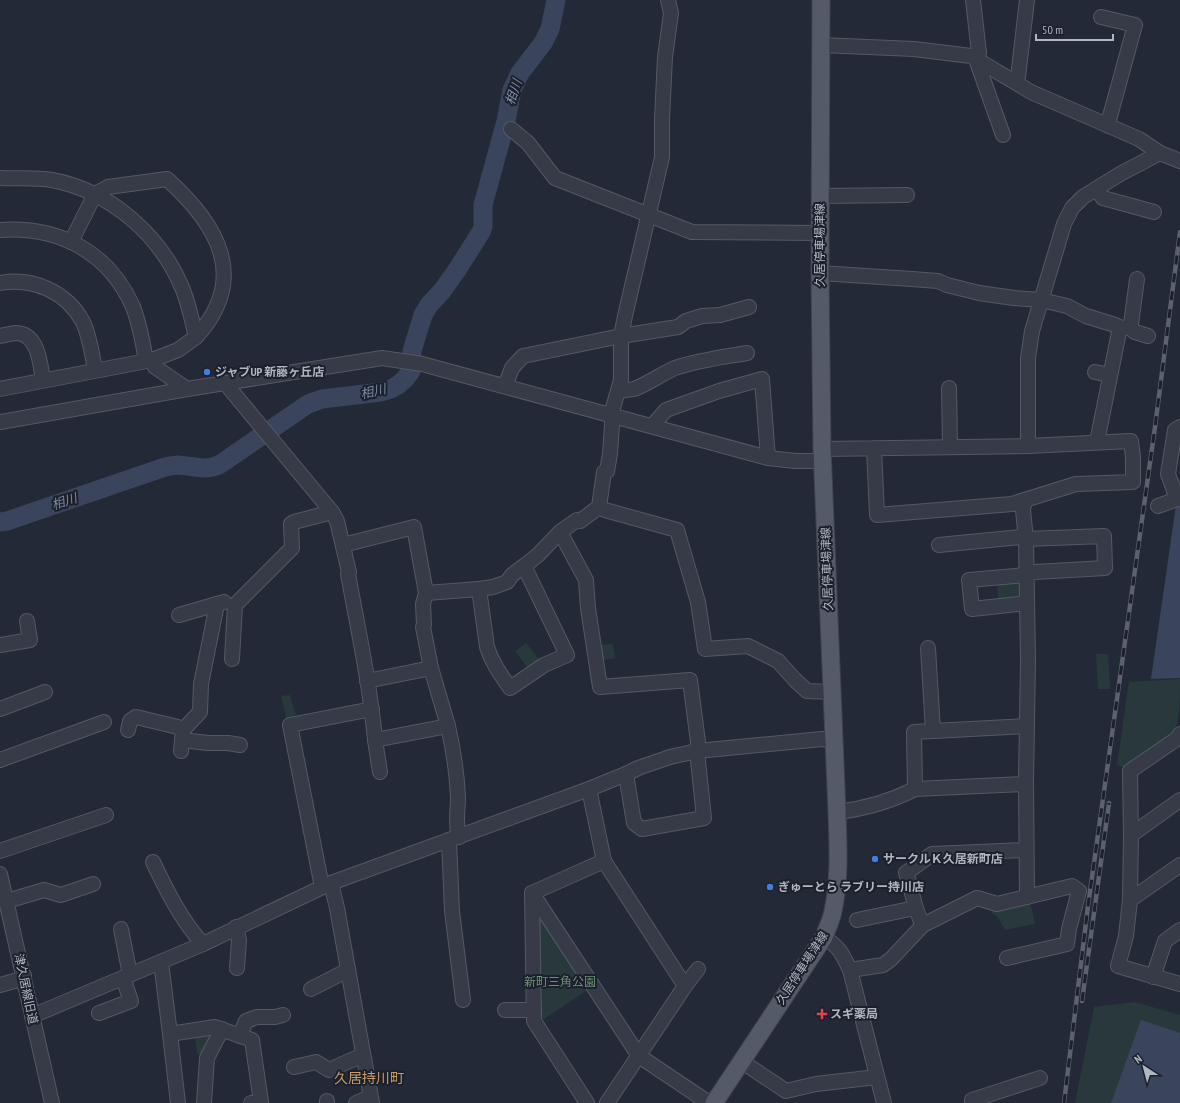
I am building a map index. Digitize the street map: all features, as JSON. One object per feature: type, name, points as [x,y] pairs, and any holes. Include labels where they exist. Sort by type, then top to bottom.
[{"type":"main road","name":"久居停車場津線","points":[[714,1103],[824,937],[833,912],[836,888],[838,844],[823,455],[820,273],[821,0]]},
{"type":"street","points":[[426,593],[494,587],[507,582],[512,575],[538,555],[560,532],[577,520],[580,522],[599,507],[604,472],[607,471],[610,454],[613,416],[621,380],[622,336],[662,157],[665,57],[671,13],[668,0]]},
{"type":"street","points":[[972,0],[979,53],[976,59],[1003,135]]},
{"type":"street","points":[[1016,82],[1018,77],[1027,0]]},
{"type":"street","points":[[1101,17],[1135,26],[1109,120],[1109,126]]},
{"type":"street","points":[[821,45],[914,49],[971,56],[1031,92],[1109,126],[1139,140],[1160,153],[1180,161]]},
{"type":"street","points":[[511,129],[528,143],[555,178],[692,232],[820,233]]},
{"type":"street","points":[[1028,446],[1028,358],[1032,331],[1067,215],[1077,202],[1096,189],[1160,153]]},
{"type":"street","points":[[0,178],[52,180],[95,194],[117,208],[140,226],[167,258],[182,288],[196,337]]},
{"type":"street","points":[[0,389],[149,360],[178,350],[196,337],[208,323],[216,310],[223,285],[223,270],[221,255],[216,241],[207,222],[190,201],[167,179],[108,187],[95,194],[71,242]]},
{"type":"street","points":[[1096,189],[1103,198],[1154,212]]},
{"type":"street","points":[[820,196],[907,195]]},
{"type":"street","points":[[0,230],[17,229],[53,234],[90,253],[101,262],[111,272],[123,289],[136,316],[149,360],[155,367],[187,389]]},
{"type":"street","points":[[820,273],[912,278],[938,281],[947,285],[979,293],[1041,300],[1067,306],[1086,316],[1148,336]]},
{"type":"street","points":[[1097,442],[1119,332],[1131,324],[1137,280]]},
{"type":"street","points":[[0,283],[15,281],[36,284],[52,291],[66,300],[82,322],[89,341],[95,370]]},
{"type":"street","points":[[505,386],[512,368],[523,356],[622,336],[678,327],[686,321],[702,316],[720,314],[749,307]]},
{"type":"street","points":[[0,336],[21,334],[29,338],[36,349],[43,380]]},
{"type":"street","points":[[618,391],[633,389],[686,364],[747,353]]},
{"type":"street","points":[[0,422],[187,389],[382,358],[404,360],[422,364],[768,458],[795,461],[823,455],[874,448],[1028,446],[1131,441],[1133,457],[1133,482],[1076,484],[1012,504],[877,515],[874,448]]},
{"type":"street","points":[[1095,372],[1110,375]]},
{"type":"street","points":[[652,426],[666,410],[719,391],[762,379],[768,458]]},
{"type":"street","points":[[225,383],[332,512],[337,521],[343,545],[372,709],[380,772]]},
{"type":"street","points":[[949,388],[950,447]]},
{"type":"street","points":[[1158,506],[1178,499],[1168,474],[1175,430],[1180,427]]},
{"type":"street","points":[[1026,500],[1023,510],[1026,539],[1027,603],[1027,897]]},
{"type":"street","points":[[599,507],[677,530],[698,602],[705,649],[748,646],[778,661],[807,691],[832,692]]},
{"type":"street","points":[[232,660],[235,605],[292,548],[291,524],[332,512]]},
{"type":"street","points":[[343,545],[414,527],[426,593],[423,604],[423,627],[431,668],[448,726],[456,781],[458,806],[454,838],[452,912],[463,1000]]},
{"type":"street","points":[[560,532],[586,580],[588,608],[600,688],[690,680],[698,742],[697,751],[704,818],[642,829],[634,823],[626,774]]},
{"type":"street","points":[[939,545],[1020,537],[1026,539],[1104,536],[1105,568],[1035,572],[1026,575],[969,580],[972,609],[1027,603]]},
{"type":"street","points":[[479,589],[487,647],[496,667],[510,688],[544,665],[567,655],[524,566]]},
{"type":"street","points":[[178,615],[236,598],[241,600]]},
{"type":"street","points":[[182,740],[200,712],[202,684],[217,604]]},
{"type":"street","points":[[0,645],[30,640],[27,621]]},
{"type":"street","points":[[928,648],[933,731]]},
{"type":"street","points":[[367,681],[431,668]]},
{"type":"street","points":[[0,709],[45,692]]},
{"type":"street","points":[[356,1103],[371,1100],[348,970],[326,885],[290,725],[372,709]]},
{"type":"street","points":[[128,730],[130,721],[136,717],[178,727],[182,740]]},
{"type":"street","points":[[0,760],[104,722]]},
{"type":"street","points":[[375,740],[448,726]]},
{"type":"street","points":[[915,790],[914,732],[1027,726]]},
{"type":"street","points":[[1179,738],[1130,771],[1132,835],[1130,900],[1126,936],[1118,966],[1180,984]]},
{"type":"street","points":[[32,1016],[203,944],[326,885],[589,789],[638,768],[670,757],[697,751],[822,739],[834,741]]},
{"type":"street","points":[[182,740],[240,745]]},
{"type":"street","points":[[837,812],[849,811],[887,801],[915,790],[1026,784]]},
{"type":"street","points":[[589,789],[604,860],[685,986]]},
{"type":"street","points":[[1132,835],[1180,800]]},
{"type":"street","points":[[0,851],[106,815]]},
{"type":"street","points":[[923,925],[917,916],[906,873],[932,854],[1026,850]]},
{"type":"street","points":[[532,893],[604,860]]},
{"type":"street","points":[[153,862],[170,897],[194,934],[203,944]]},
{"type":"street","points":[[1130,900],[1180,865]]},
{"type":"street","name":"津久居線旧道","points":[[0,874],[7,901],[6,926],[24,975],[52,1103]]},
{"type":"street","points":[[7,901],[44,890],[61,895],[93,884]]},
{"type":"street","points":[[850,970],[883,965],[891,959],[923,925],[934,918],[977,898],[996,904],[1072,886],[1079,891],[1069,929],[1067,944],[1007,958]]},
{"type":"street","points":[[532,893],[534,1021],[587,1103]]},
{"type":"street","points":[[532,893],[639,1056],[709,1103]]},
{"type":"street","points":[[858,920],[915,908]]},
{"type":"street","points":[[236,927],[239,940],[237,968]]},
{"type":"street","points":[[99,1013],[131,1001],[121,929]]},
{"type":"street","points":[[1154,977],[1164,941],[1180,930]]},
{"type":"street","points":[[824,937],[834,943],[841,951],[850,970],[884,1103]]},
{"type":"street","points":[[161,962],[178,1103]]},
{"type":"street","points":[[607,1103],[685,986],[698,969]]},
{"type":"street","points":[[311,989],[348,970]]},
{"type":"street","points":[[0,985],[18,980],[24,975]]},
{"type":"street","points":[[505,1010],[534,1010]]},
{"type":"street","points":[[240,1036],[246,1021],[257,1017],[275,1018],[283,1015]]},
{"type":"street","points":[[170,1034],[215,1027],[252,1040],[261,1102],[251,1103]]},
{"type":"street","points":[[204,1103],[207,1058],[222,1029]]},
{"type":"street","points":[[294,1067],[316,1062],[329,1070],[363,1055]]},
{"type":"street","points":[[741,1061],[786,1091],[816,1084],[877,1077]]},
{"type":"street","points":[[972,1103],[972,1100],[1040,1078]]},
{"type":"green space","points":[[1022,579],[1022,598],[998,601],[997,582]]},
{"type":"green space","points":[[526,643],[541,662],[529,670],[515,651]]},
{"type":"green space","points":[[613,644],[615,658],[599,661],[596,645]]},
{"type":"green space","points":[[1096,654],[1108,654],[1110,689],[1098,689]]},
{"type":"green space","points":[[1180,679],[1179,714],[1174,734],[1125,768],[1117,765],[1129,682]]},
{"type":"green space","points":[[290,695],[297,719],[287,721],[281,696]]},
{"type":"green space","points":[[1030,901],[1035,924],[1005,930],[997,916],[991,913],[992,909]]},
{"type":"green space","name":"新町三角公園","points":[[545,920],[589,989],[541,1021],[538,921]]},
{"type":"green space","points":[[1135,1002],[1180,1015],[1180,1103],[1075,1103],[1094,1007]]},
{"type":"green space","points":[[212,1033],[203,1053],[197,1054],[195,1035]]},
{"type":"water","points":[[1180,504],[1180,678],[1151,679],[1176,505]]},
{"type":"water","points":[[1141,1020],[1180,1033],[1180,1103],[1111,1103]]},
{"type":"waterway","name":"相川","points":[[0,522],[7,521],[165,467],[173,465],[204,468],[214,467],[308,404],[322,399],[381,392],[391,389],[405,379],[411,371],[412,351],[423,315],[429,305],[442,291],[457,270],[483,227],[483,205],[506,121],[512,90],[520,73],[543,43],[550,29],[556,0]]},
{"type":"railway","points":[[1064,1103],[1088,906],[1155,427],[1180,232]]},
{"type":"railway","points":[[1082,1001],[1109,803]]},
{"type":"place","name":"ジャブUP 新藤ヶ丘店","points":[[207,372]]},
{"type":"place","name":"サークルＫ久居新町店","points":[[875,859]]},
{"type":"place","name":"ぎゅーとら ラブリー持川店","points":[[770,887]]},
{"type":"place","name":"スギ薬局","points":[[822,1014]]},
{"type":"district","name":"久居持川町","points":[[369,1078]]}]
